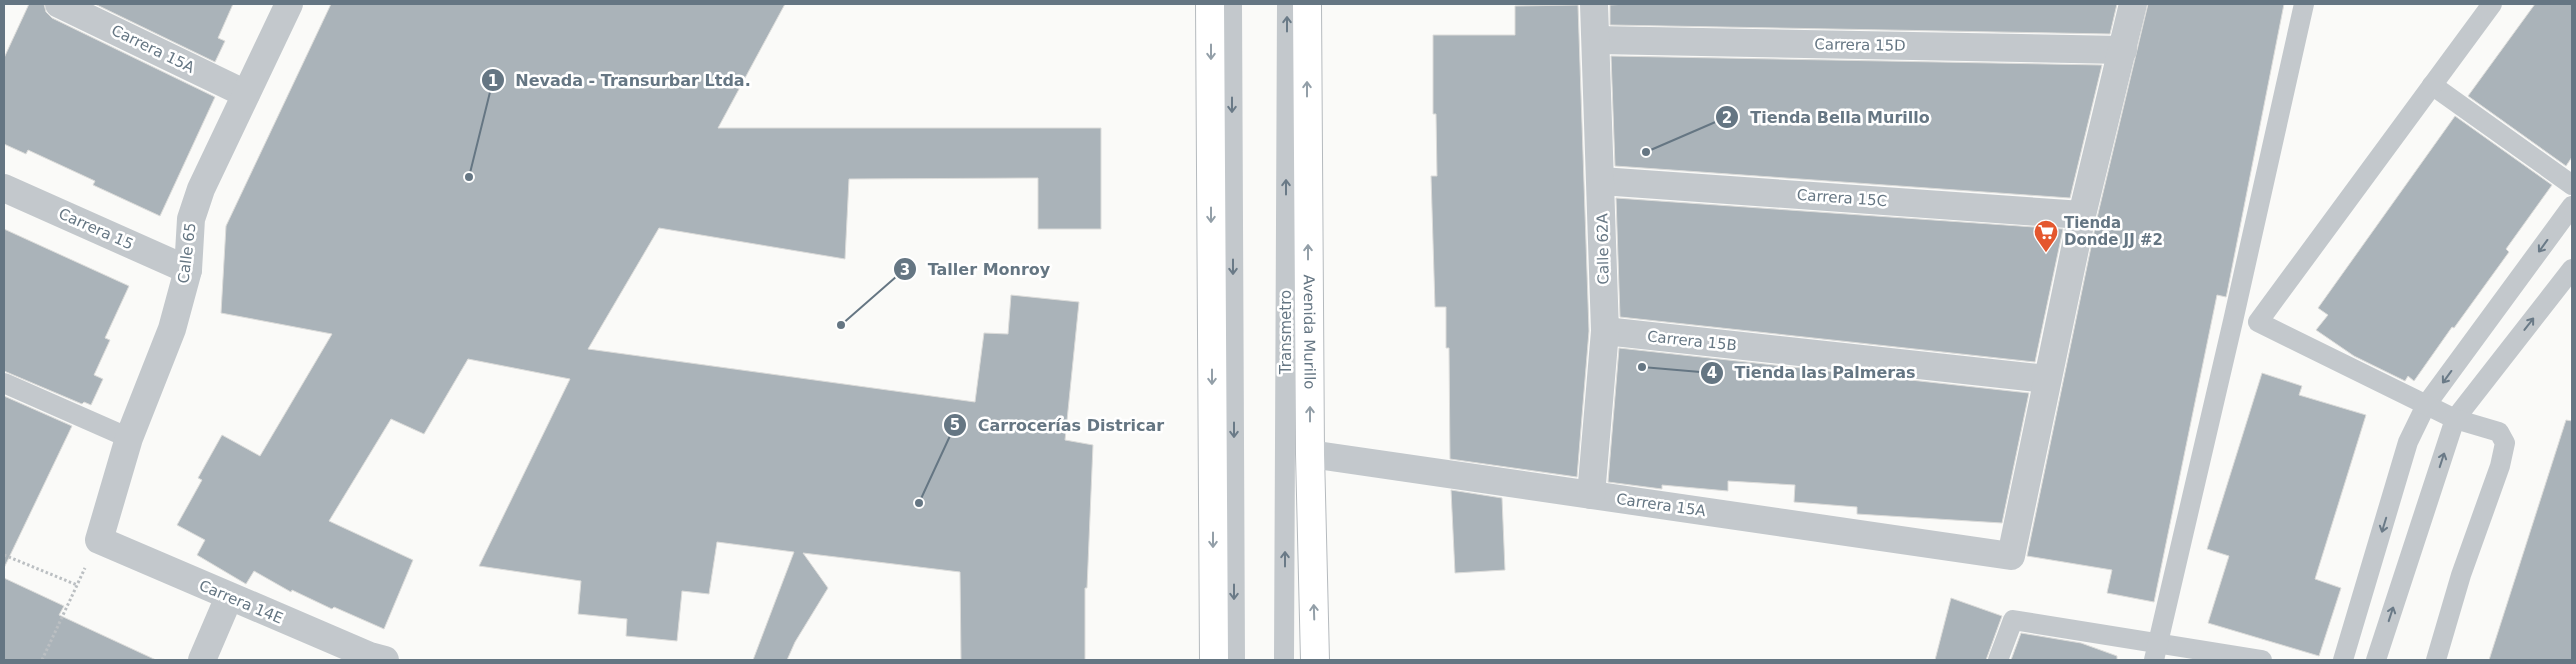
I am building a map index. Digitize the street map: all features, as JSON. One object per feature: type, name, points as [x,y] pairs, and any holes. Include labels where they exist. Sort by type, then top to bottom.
[{"type":"main road","points":[[1210,4],[1214,660]]},
{"type":"main road","name":"Avenida Murillo","points":[[1307,4],[1310,454],[1315,660]]},
{"type":"street","name":"Carrera 15A","points":[[59,4],[246,94]]},
{"type":"street","name":"Calle 65","points":[[99,540],[130,438],[172,329],[188,270],[191,219],[201,189],[289,4]]},
{"type":"street","name":"Calle 62A","points":[[1591,495],[1605,331],[1597,40],[1594,4]]},
{"type":"street","points":[[2047,380],[2082,216],[2133,4]]},
{"type":"street","name":"Carrera 15D","points":[[1597,40],[2123,50]]},
{"type":"street","name":"Carrera 15C","points":[[1601,181],[2082,216]]},
{"type":"street","name":"Carrera 15","points":[[4,188],[188,270]]},
{"type":"street","name":"Carrera 15B","points":[[1605,331],[2047,380]]},
{"type":"street","name":"Carrera 15A","points":[[1310,454],[2012,556],[2047,380]]},
{"type":"street","name":"Carrera 14E","points":[[99,540],[229,597],[385,660]]},
{"type":"street","points":[[202,660],[229,597]]},
{"type":"lane","points":[[1232,4],[1235,660]]},
{"type":"lane","name":"Transmetro","points":[[1284,660],[1287,4]]},
{"type":"lane","points":[[2157,652],[2304,4]]},
{"type":"lane","points":[[2258,322],[2492,4]]},
{"type":"lane","points":[[2432,85],[2572,185]]},
{"type":"lane","points":[[2343,660],[2408,442],[2426,405],[2572,206]]},
{"type":"lane","points":[[2376,660],[2455,419],[2572,269]]},
{"type":"lane","points":[[2233,321],[2258,322],[2455,419],[2491,428],[2499,432],[2505,443],[2500,466],[2461,575],[2436,660]]},
{"type":"lane","points":[[4,383],[130,438]]},
{"type":"lane","points":[[1998,660],[2013,620],[2157,652],[2262,660]]},
{"type":"path","points":[[4,555],[77,585],[42,660]]},
{"type":"building","points":[[29,4],[44,4],[46,12],[52,18],[215,97],[160,216],[93,185],[95,181],[28,150],[26,154],[4,144],[4,58]]},
{"type":"building","points":[[95,4],[233,4],[218,38],[225,41],[215,62]]},
{"type":"building","points":[[331,4],[785,4],[718,128],[1101,128],[1101,229],[1038,229],[1038,178],[849,179],[845,259],[659,228],[588,349],[975,402],[984,333],[1008,334],[1011,295],[1079,302],[1065,440],[1093,445],[1087,588],[1085,588],[1085,660],[961,660],[960,572],[803,553],[828,588],[795,642],[787,660],[753,660],[794,552],[717,542],[709,594],[682,591],[677,641],[626,636],[627,619],[578,614],[581,581],[479,566],[570,379],[468,359],[424,434],[391,419],[329,521],[413,560],[384,629],[334,607],[332,609],[292,590],[291,592],[254,571],[246,584],[197,555],[205,540],[177,525],[202,480],[198,478],[222,435],[260,456],[332,334],[221,313],[226,226]]},
{"type":"building","points":[[2117,4],[2110,34],[1610,25],[1610,5]]},
{"type":"building","points":[[2148,4],[2284,4],[2227,293],[2226,297],[2217,295],[2154,602],[2107,593],[2112,570],[2027,556],[2097,218]]},
{"type":"building","points":[[2535,4],[2572,4],[2572,157],[2566,166],[2468,96]]},
{"type":"building","points":[[1578,5],[1589,331],[1577,477],[1450,459],[1449,348],[1446,348],[1446,307],[1435,307],[1431,176],[1437,176],[1436,114],[1433,114],[1433,35],[1515,35],[1515,6]]},
{"type":"building","points":[[1611,56],[2102,65],[2070,198],[1615,166]]},
{"type":"building","points":[[2455,116],[2552,185],[2506,249],[2509,252],[2454,328],[2452,327],[2414,381],[2408,376],[2405,381],[2354,356],[2316,330],[2328,315],[2318,308]]},
{"type":"building","points":[[1616,198],[2063,229],[2035,362],[1620,317]]},
{"type":"building","points":[[4,229],[129,286],[105,338],[110,340],[94,375],[103,379],[91,405],[84,402],[82,404],[4,371]]},
{"type":"building","points":[[1619,348],[2029,393],[2002,523],[1857,514],[1857,507],[1794,502],[1795,485],[1728,481],[1728,491],[1662,485],[1662,489],[1608,482]]},
{"type":"building","points":[[2262,373],[2302,386],[2299,395],[2366,415],[2315,579],[2341,588],[2319,656],[2208,623],[2229,556],[2207,549]]},
{"type":"building","points":[[4,396],[72,426],[4,568]]},
{"type":"building","points":[[2566,420],[2572,421],[2572,660],[2489,660]]},
{"type":"building","points":[[1451,490],[1502,498],[1505,570],[1455,573]]},
{"type":"building","points":[[4,578],[64,606],[59,615],[156,660],[4,660]]},
{"type":"building","points":[[1951,598],[2002,616],[1986,660],[1935,660]]},
{"type":"building","points":[[2021,633],[2081,643],[2117,656],[2117,660],[2011,660]]},
{"type":"place","name":"Tienda Bella Murillo","points":[[1646,152]]},
{"type":"place","name":"Nevada - Transurbar Ltda.","points":[[469,177]]},
{"type":"place","name":"Tienda Donde JJ #2","points":[[2046,253]]},
{"type":"place","name":"Taller Monroy","points":[[841,325]]},
{"type":"place","name":"Tienda las Palmeras","points":[[1642,367]]},
{"type":"place","name":"Carrocerías Districar","points":[[919,503]]}]
